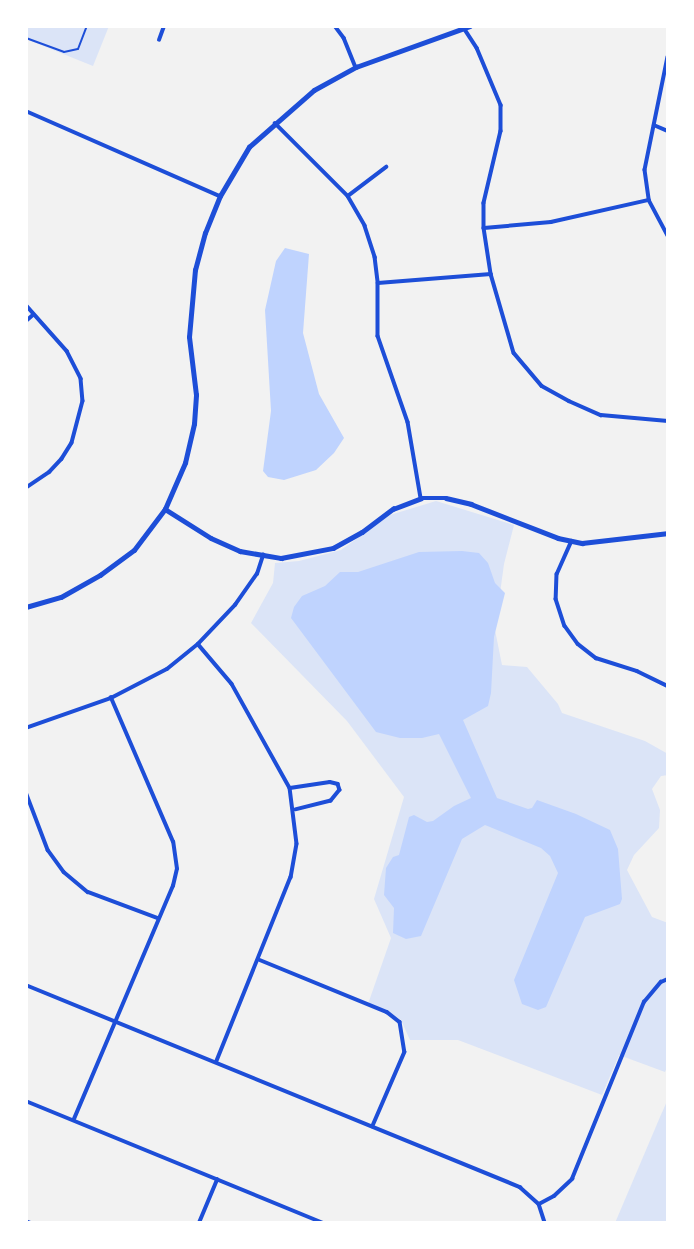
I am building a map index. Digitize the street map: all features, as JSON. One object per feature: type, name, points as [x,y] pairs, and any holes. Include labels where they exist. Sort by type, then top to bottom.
[{"type":"street","points":[[159,40],[164,26]]},
{"type":"street","points":[[335,26],[344,37],[356,67]]},
{"type":"street","points":[[26,607],[61,597],[100,575],[134,550],[165,509],[185,463],[194,424],[196,395],[189,337],[190,308],[205,233],[220,196],[249,147],[314,90],[356,67],[466,27],[501,105],[501,131],[484,203],[484,228],[491,274],[514,353],[542,386],[601,415],[667,419]]},
{"type":"street","points":[[668,57],[645,170],[649,200],[668,235]]},
{"type":"street","points":[[26,111],[220,196]]},
{"type":"street","points":[[275,122],[348,196],[365,226],[375,257],[378,336],[408,422],[421,498]]},
{"type":"street","points":[[653,125],[668,131]]},
{"type":"street","points":[[348,196],[386,167]]},
{"type":"street","points":[[484,228],[551,222],[649,200]]},
{"type":"street","points":[[378,283],[491,274]]},
{"type":"street","points":[[26,305],[66,351],[81,379],[83,401],[72,443],[62,459],[50,472],[26,488]]},
{"type":"street","points":[[26,321],[33,315]]},
{"type":"street","points":[[165,509],[211,538],[240,551],[263,555],[300,556],[333,548],[362,532],[393,509],[421,498],[446,498],[471,504],[572,541],[601,542],[668,533]]},
{"type":"street","points":[[572,541],[557,574],[556,599],[565,626],[578,644],[596,659],[637,671],[668,687]]},
{"type":"street","points":[[26,728],[111,698],[167,669],[198,644],[235,605],[257,574],[263,555]]},
{"type":"street","points":[[198,644],[232,684],[290,788],[295,810],[297,844],[291,877],[260,960],[217,1061]]},
{"type":"street","points":[[74,1119],[173,886],[176,855],[111,698]]},
{"type":"street","points":[[290,788],[330,782],[338,784],[340,790],[331,801],[295,810]]},
{"type":"street","points":[[26,792],[48,850],[64,872],[88,892],[158,918]]},
{"type":"street","points":[[260,960],[387,1012],[400,1022],[405,1052],[373,1126]]},
{"type":"street","points":[[539,1204],[554,1196],[572,1179],[643,1002],[660,982],[668,979]]},
{"type":"street","points":[[26,985],[217,1061],[520,1188],[539,1204],[545,1223]]},
{"type":"street","points":[[26,1101],[319,1222]]},
{"type":"street","points":[[199,1223],[216,1180]]},
{"type":"street","points":[[26,1221],[31,1223]]},
{"type":"path","points":[[26,37],[64,52],[78,49],[87,26]]},
{"type":"shaded area","points":[[26,26],[109,26],[93,66],[26,39]]},
{"type":"shaded area","points":[[436,501],[514,525],[504,564],[495,630],[502,665],[527,667],[558,704],[562,713],[645,741],[668,754],[668,775],[661,776],[652,789],[660,810],[659,828],[634,855],[627,870],[652,917],[668,923],[668,1065],[665,1072],[619,1055],[602,1095],[458,1040],[410,1040],[401,1020],[386,1010],[368,1004],[391,938],[374,899],[404,797],[347,721],[251,623],[273,583],[275,563],[299,561],[341,550],[390,515]]},
{"type":"shaded area","points":[[668,1099],[668,1223],[615,1223],[660,1117]]},
{"type":"water","points":[[285,248],[309,254],[303,333],[319,394],[344,438],[334,453],[316,470],[284,480],[268,477],[263,471],[271,411],[265,310],[276,261]]},
{"type":"water","points":[[419,552],[479,553],[488,563],[495,583],[505,593],[494,637],[488,706],[463,720],[497,798],[528,809],[532,808],[537,800],[576,814],[610,830],[618,849],[622,899],[620,904],[585,917],[546,1007],[538,1010],[522,1004],[514,980],[558,873],[550,856],[541,848],[485,825],[462,839],[421,936],[406,939],[393,933],[394,908],[384,895],[386,868],[393,857],[399,855],[409,817],[414,815],[427,822],[433,821],[471,798],[439,734],[422,738],[400,738],[376,732],[291,618],[294,607],[302,596],[325,586],[340,572],[358,572]]}]
